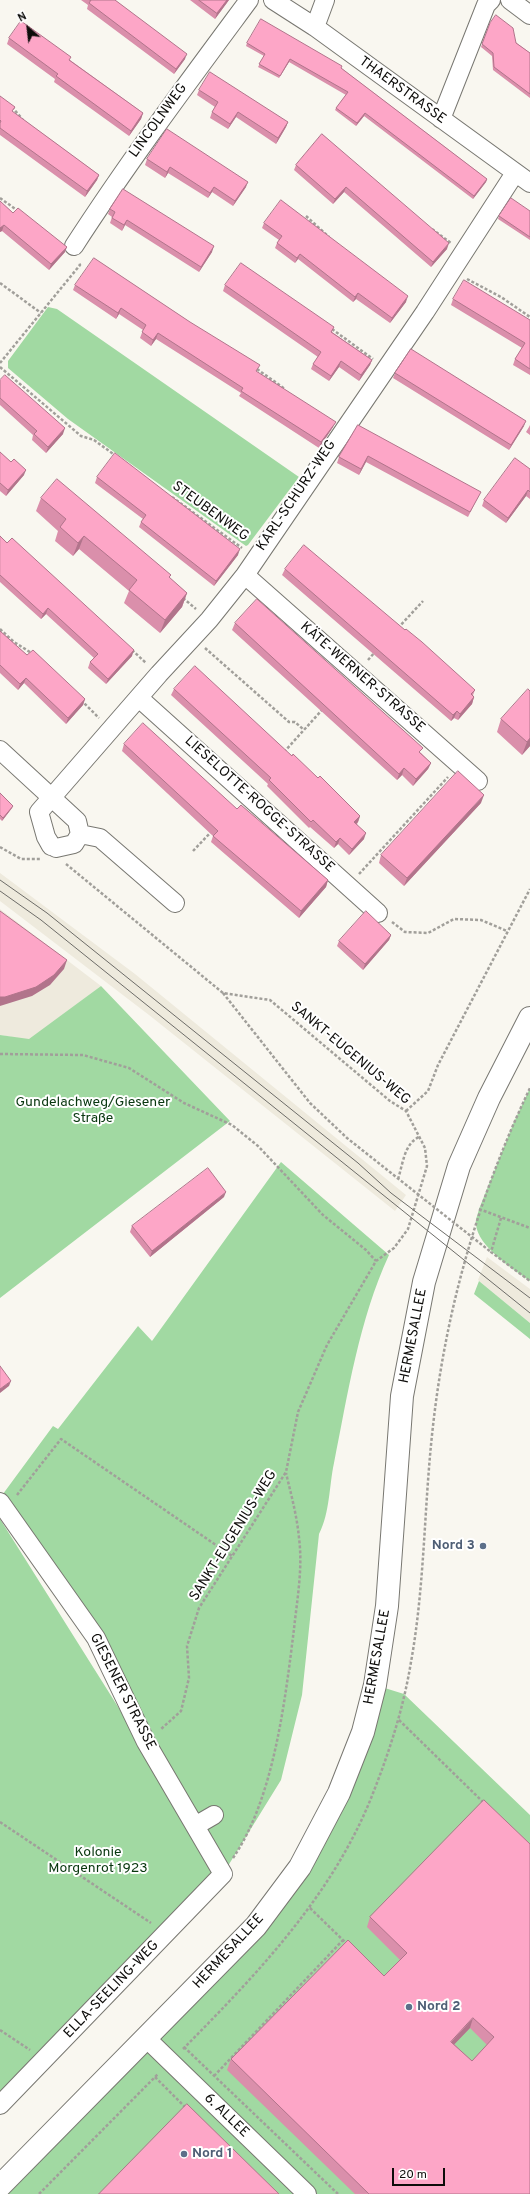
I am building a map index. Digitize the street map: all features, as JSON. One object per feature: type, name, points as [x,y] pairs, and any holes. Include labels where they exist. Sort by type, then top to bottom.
[{"type":"main road","name":"HERMESALLEE","points":[[0,2186],[256,1926],[300,1867],[339,1793],[363,1732],[376,1685],[387,1606],[402,1396],[424,1282],[459,1166],[489,1098],[530,1018]]},
{"type":"street","name":"LINCOLNWEG","points":[[74,246],[113,185],[249,0]]},
{"type":"street","name":"THAERSTRASSE","points":[[273,0],[315,27],[530,183]]},
{"type":"street","points":[[315,27],[325,0]]},
{"type":"street","points":[[441,119],[486,5],[491,0]]},
{"type":"street","points":[[510,0],[530,15]]},
{"type":"street","name":"KARL-SCHURZ-WEG","points":[[49,847],[39,812],[208,620],[245,575],[255,558],[452,271],[515,173]]},
{"type":"street","name":"KÄTE-WERNER-STRASSE","points":[[245,575],[478,781]]},
{"type":"street","name":"LIESELOTTE-ROGGE-STRASSE","points":[[139,698],[378,913]]},
{"type":"street","points":[[0,750],[77,821],[80,834],[74,844],[65,847],[56,848],[51,845],[49,847]]},
{"type":"street","points":[[80,834],[100,838],[174,903]]},
{"type":"street","name":"GIESENER STRASSE","points":[[3,1506],[96,1638],[146,1742],[223,1874]]},
{"type":"street","points":[[195,1826],[214,1814]]},
{"type":"street","name":"ELLA-SEELING-WEG","points":[[0,2105],[223,1874]]},
{"type":"street","name":"6. ALLEE","points":[[146,2038],[307,2194]]},
{"type":"path","points":[[9,105],[29,126]]},
{"type":"path","points":[[0,198],[20,212]]},
{"type":"path","points":[[306,216],[334,241]]},
{"type":"path","points":[[427,226],[464,252]]},
{"type":"path","points":[[0,363],[80,265],[74,246]]},
{"type":"path","points":[[452,271],[501,297],[530,317]]},
{"type":"path","points":[[0,283],[41,313]]},
{"type":"path","points":[[329,327],[386,368]]},
{"type":"path","points":[[252,365],[288,392]]},
{"type":"path","points":[[0,367],[81,436],[94,440],[120,458]]},
{"type":"path","name":"STEUBENWEG","points":[[171,496],[255,558]]},
{"type":"path","points":[[178,595],[208,620]]},
{"type":"path","points":[[397,628],[423,601]]},
{"type":"path","points":[[0,629],[14,642],[36,655]]},
{"type":"path","points":[[193,637],[289,722],[295,722],[304,730]]},
{"type":"path","points":[[129,648],[159,674]]},
{"type":"path","points":[[356,673],[377,651]]},
{"type":"path","points":[[79,698],[111,730]]},
{"type":"path","points":[[283,753],[325,707]]},
{"type":"path","points":[[348,886],[460,764]]},
{"type":"path","points":[[193,851],[214,828]]},
{"type":"path","points":[[0,847],[21,860],[49,847],[65,864],[223,993],[310,1103],[346,1138],[530,1281]]},
{"type":"path","points":[[406,1112],[428,1091],[438,1065],[530,889]]},
{"type":"path","points":[[378,913],[405,932],[428,933],[454,919],[481,920],[507,931]]},
{"type":"path","name":"SANKT-EUGENIUS-WEG","points":[[146,1742],[181,1711],[189,1678],[187,1646],[199,1608],[286,1472],[298,1412],[326,1345],[376,1261],[394,1248],[408,1229],[427,1166],[424,1148],[420,1137],[406,1112],[270,1000],[223,993]]},
{"type":"path","points":[[0,1054],[83,1055],[129,1068],[184,1103],[232,1125],[258,1146],[323,1215],[366,1250],[376,1261]]},
{"type":"path","points":[[41,2193],[267,1961],[310,1908],[326,1885],[353,1838],[375,1790],[399,1720],[411,1661],[417,1615],[433,1425],[441,1366],[460,1275],[479,1210],[514,1122],[530,1088]]},
{"type":"path","points":[[398,1179],[407,1150],[412,1140],[420,1137]]},
{"type":"path","points":[[479,1210],[530,1228]]},
{"type":"path","points":[[492,1252],[501,1218]]},
{"type":"path","points":[[3,1506],[61,1439],[232,1556]]},
{"type":"path","points":[[223,1874],[252,1827],[264,1788],[285,1699],[297,1603],[300,1539],[286,1472]]},
{"type":"path","points":[[399,1720],[486,1805]]},
{"type":"path","points":[[0,1822],[167,1933]]},
{"type":"path","points":[[310,1908],[348,1945]]},
{"type":"path","points":[[214,2076],[342,1940]]},
{"type":"path","points":[[0,2030],[45,2060]]},
{"type":"path","points":[[184,2047],[338,2194]]},
{"type":"path","points":[[155,2077],[192,2113]]},
{"type":"shaded area","points":[[0,873],[135,974],[406,1195],[395,1211],[149,1015],[0,901]]},
{"type":"shaded area","points":[[0,909],[101,986],[29,1040],[0,1035]]},
{"type":"shaded area","points":[[487,1257],[530,1289],[530,1323],[478,1280]]},
{"type":"green space","points":[[48,307],[57,309],[299,477],[248,545],[246,546],[68,419],[8,368],[8,361]]},
{"type":"green space","name":"Gundelachweg/Giesener Straße","points":[[101,986],[230,1121],[0,1298],[0,1035],[29,1039]]},
{"type":"green space","points":[[530,1088],[530,1281],[497,1257],[489,1249],[478,1232],[476,1219],[514,1122]]},
{"type":"green space","name":"Kolonie Morgenrot 1923","points":[[281,1162],[389,1255],[362,1331],[332,1472],[327,1508],[323,1526],[319,1534],[302,1695],[281,1780],[223,1874],[0,2103],[0,1519],[213,1858],[96,1638],[0,1498],[53,1426],[58,1429],[138,1326],[152,1341]]},
{"type":"green space","points":[[479,1281],[530,1323],[530,1339],[474,1294]]},
{"type":"green space","points":[[375,1685],[404,1694],[530,1815],[530,2194],[0,2194],[300,1867]]},
{"type":"building","points":[[91,0],[115,0],[187,54],[176,69],[89,3]]},
{"type":"building","points":[[199,0],[227,0],[217,13]]},
{"type":"building","points":[[496,15],[513,28],[516,43],[530,53],[530,94],[494,67],[493,53],[482,44],[490,23]]},
{"type":"building","points":[[261,19],[342,66],[341,68],[487,179],[474,196],[365,113],[357,123],[336,108],[348,92],[290,59],[280,76],[259,64],[265,54],[247,43]]},
{"type":"building","points":[[21,21],[71,57],[69,60],[143,113],[131,131],[56,76],[58,74],[9,38]]},
{"type":"building","points":[[210,72],[288,122],[278,138],[238,112],[230,124],[212,112],[218,102],[199,90]]},
{"type":"building","points":[[0,96],[15,107],[12,111],[99,175],[87,191],[0,128]]},
{"type":"building","points":[[167,129],[248,182],[235,201],[214,187],[210,193],[170,167],[167,172],[147,159]]},
{"type":"building","points":[[322,134],[449,243],[433,262],[346,187],[335,199],[296,165]]},
{"type":"building","points":[[123,189],[214,246],[201,267],[127,220],[124,225],[112,218],[115,212],[110,209]]},
{"type":"building","points":[[511,198],[530,211],[530,237],[499,216]]},
{"type":"building","points":[[281,200],[408,296],[392,318],[358,293],[355,297],[300,254],[297,258],[277,243],[282,236],[264,223]]},
{"type":"building","points":[[0,201],[13,213],[18,208],[67,247],[51,264],[4,225],[0,228]]},
{"type":"building","points":[[94,258],[190,322],[260,365],[256,371],[336,422],[321,442],[241,391],[243,388],[158,333],[153,340],[142,332],[146,325],[121,308],[118,313],[75,285]]},
{"type":"building","points":[[241,263],[334,327],[331,332],[372,360],[361,375],[341,361],[331,376],[313,364],[321,352],[225,285]]},
{"type":"building","points":[[464,280],[530,320],[530,369],[515,359],[525,343],[453,299]]},
{"type":"building","points":[[411,349],[526,421],[511,445],[395,373]]},
{"type":"building","points":[[5,375],[65,428],[48,447],[34,434],[37,431],[0,398],[0,380]]},
{"type":"building","points":[[358,425],[481,492],[470,512],[368,456],[361,469],[339,457]]},
{"type":"building","points":[[0,452],[11,462],[14,459],[26,470],[8,490],[0,483]]},
{"type":"building","points":[[115,453],[240,549],[216,581],[141,522],[146,515],[97,477]]},
{"type":"building","points":[[515,458],[530,469],[530,492],[528,490],[508,518],[484,500]]},
{"type":"building","points":[[57,479],[171,575],[169,577],[187,593],[165,620],[129,590],[137,580],[84,536],[78,543],[60,527],[66,519],[41,498]]},
{"type":"building","points":[[0,536],[7,543],[12,538],[134,650],[108,679],[90,662],[98,654],[48,608],[43,614],[0,575]]},
{"type":"building","points":[[304,545],[405,630],[406,629],[422,642],[475,690],[471,694],[474,697],[460,714],[457,711],[453,715],[285,569]]},
{"type":"building","points":[[257,599],[423,748],[419,752],[431,763],[416,779],[404,768],[399,774],[235,623]]},
{"type":"building","points":[[0,631],[27,655],[33,650],[85,699],[68,718],[26,678],[20,684],[0,665]]},
{"type":"building","points":[[195,666],[292,756],[293,754],[318,778],[320,776],[360,816],[354,822],[366,833],[352,849],[340,838],[336,842],[313,820],[311,822],[269,780],[271,778],[174,689]]},
{"type":"building","points":[[528,689],[530,691],[530,738],[527,742],[501,719]]},
{"type":"building","points":[[143,723],[237,809],[241,805],[328,880],[301,911],[213,836],[218,831],[124,744]]},
{"type":"building","points":[[458,771],[484,795],[407,878],[381,855]]},
{"type":"building","points":[[0,793],[13,806],[3,818],[0,815]]},
{"type":"building","points":[[0,911],[67,960],[54,975],[36,987],[5,997],[0,997]]},
{"type":"building","points":[[366,911],[391,935],[365,964],[339,941]]},
{"type":"building","points":[[208,1168],[226,1192],[152,1251],[132,1226]]},
{"type":"building","points":[[0,1366],[11,1381],[0,1389]]},
{"type":"building","name":"Nord 2","points":[[484,1800],[530,1844],[530,2194],[369,2194],[231,2059],[348,1940],[384,1976],[407,1953],[370,1917]],"holes":[[[473,2018],[494,2037],[472,2061],[451,2042]]]},
{"type":"building","name":"Nord 1","points":[[187,2104],[279,2194],[99,2194]]},
{"type":"tram line","points":[[0,880],[47,913],[358,1163],[391,1193],[530,1298]]},
{"type":"tram line","points":[[0,891],[41,920],[530,1313]]},
{"type":"place","name":"Nord 3","points":[[483,1546]]},
{"type":"place","name":"Nord 2","points":[[409,2007]]},
{"type":"place","name":"Nord 1","points":[[184,2154]]}]
